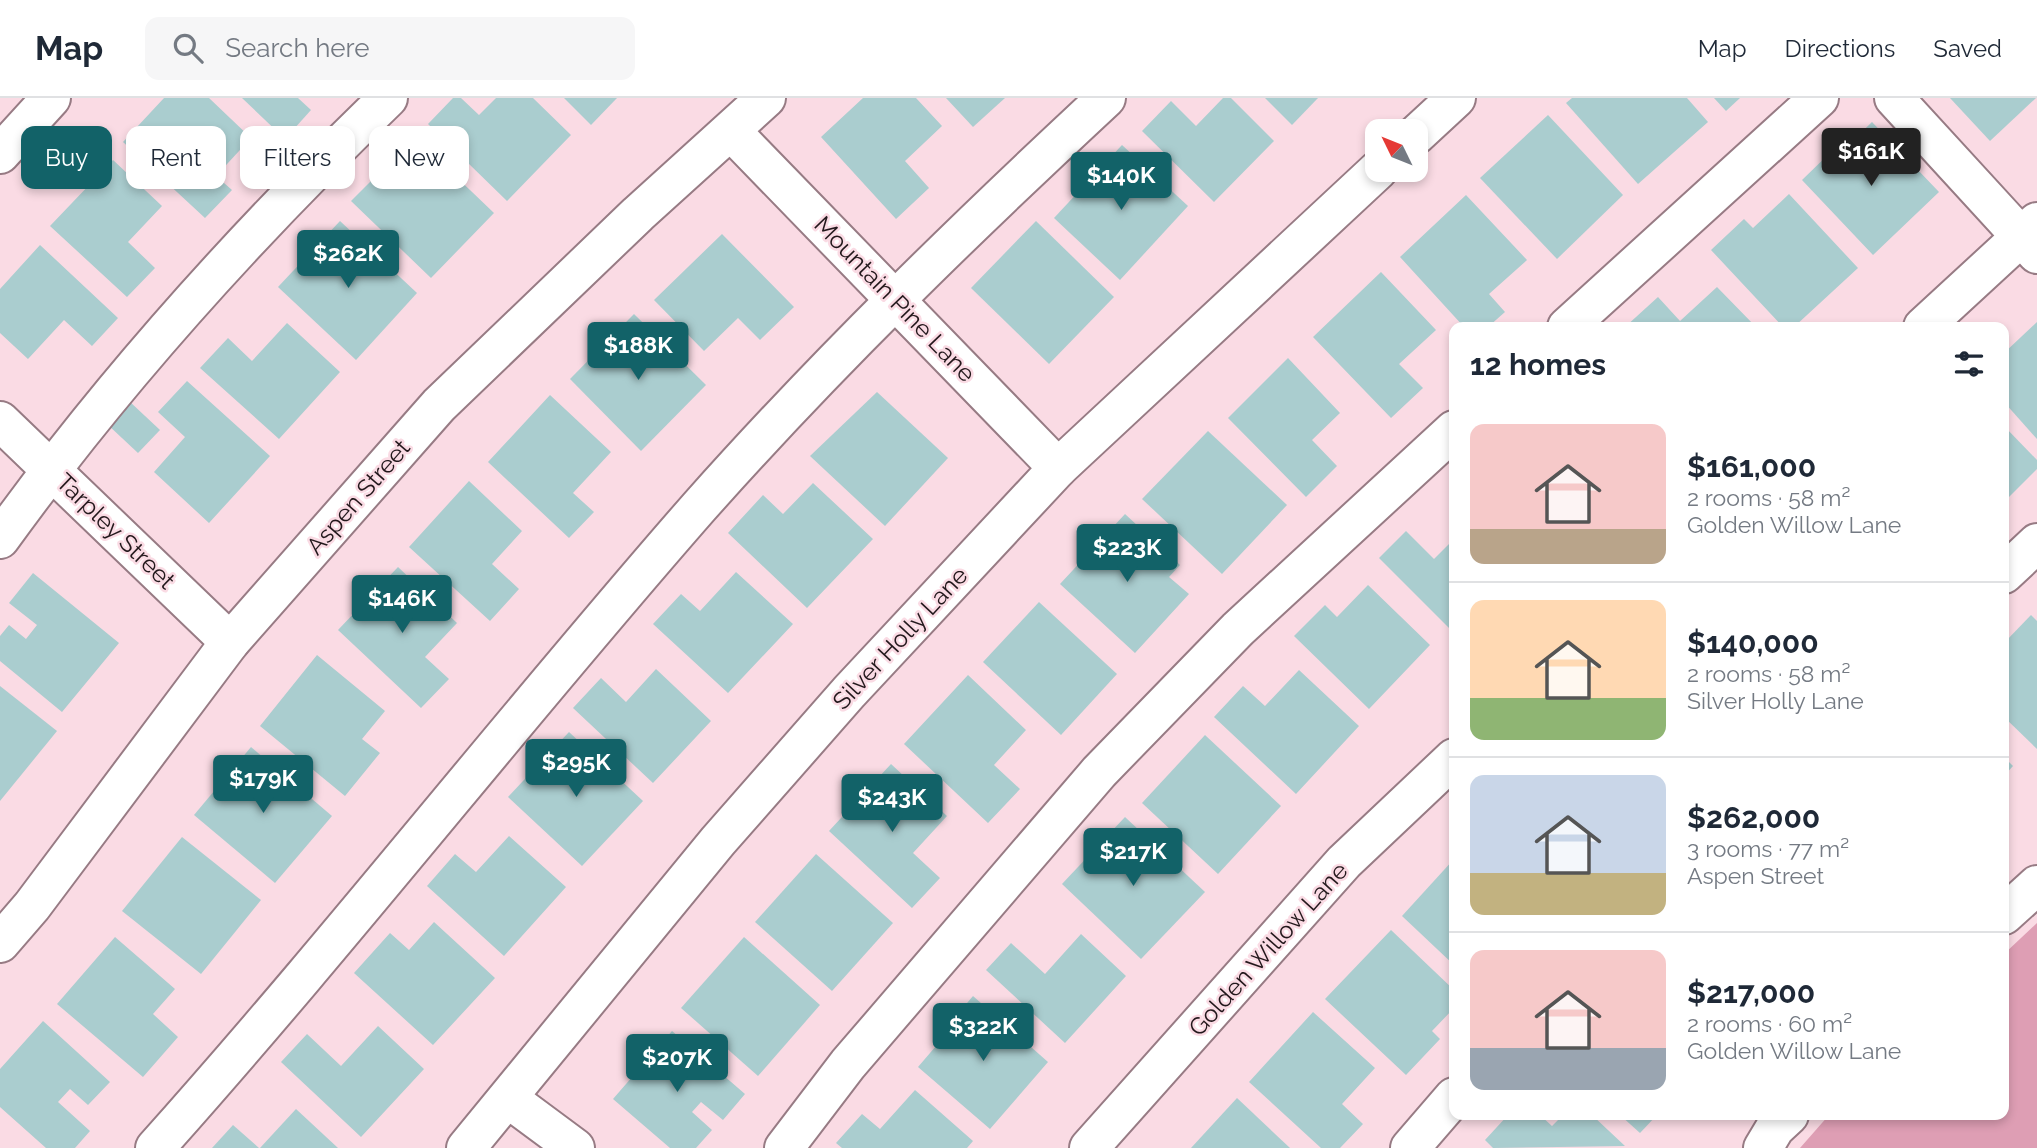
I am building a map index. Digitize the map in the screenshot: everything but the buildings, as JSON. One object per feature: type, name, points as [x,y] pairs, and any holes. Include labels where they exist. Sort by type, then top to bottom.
[{"type":"street","points":[[0,154],[51,98]]},
{"type":"street","points":[[0,539],[51,468],[300,183],[388,98]]},
{"type":"street","name":"Aspen Street","points":[[0,943],[32,906],[230,642],[439,405],[638,214],[765,98]]},
{"type":"street","points":[[155,1148],[227,1068],[502,737],[701,505],[894,298],[1106,98]]},
{"type":"street","points":[[1428,124],[1456,98]]},
{"type":"street","points":[[1573,322],[1819,98]]},
{"type":"street","points":[[1894,98],[2032,238],[1929,322]]},
{"type":"street","name":"Mountain Pine Lane","points":[[731,131],[1058,467]]},
{"type":"street","name":"Silver Holly Lane","points":[[466,1148],[509,1099],[718,841],[849,692],[1058,467],[1365,182]]},
{"type":"street","name":"Tarpley Street","points":[[0,421],[230,642]]},
{"type":"street","points":[[784,1148],[848,1064],[1099,772],[1238,629],[1449,435]]},
{"type":"street","points":[[2009,569],[2037,543]]},
{"type":"street","name":"Golden Willow Lane","points":[[1089,1148],[1344,862],[1449,763]]},
{"type":"street","points":[[2009,910],[2037,885]]},
{"type":"street","points":[[509,1099],[575,1148]]},
{"type":"street","points":[[1410,1148],[1449,1103]]},
{"type":"street","points":[[1763,1148],[1775,1128],[1784,1120]]},
{"type":"shaded area","points":[[2037,923],[2037,1148],[1800,1148],[1825,1120],[2009,1120],[2009,949]]}]
